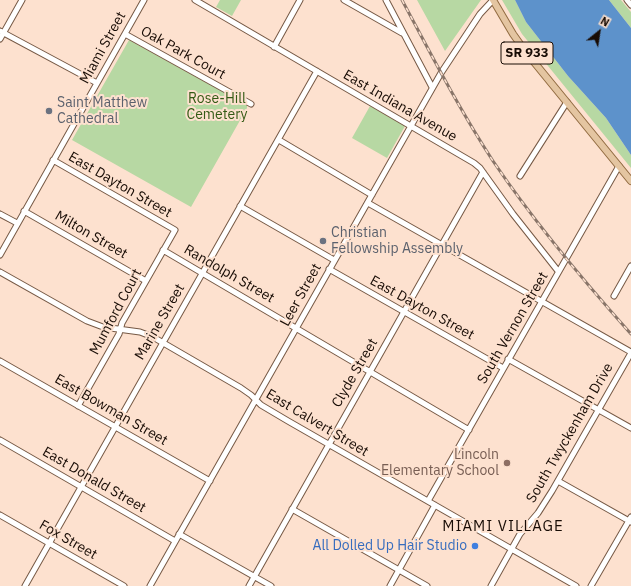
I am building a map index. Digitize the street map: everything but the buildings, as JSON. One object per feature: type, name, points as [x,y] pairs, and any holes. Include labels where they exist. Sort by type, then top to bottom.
[{"type":"main road","name":"SR 933","points":[[493,0],[513,34],[566,102],[631,181]]},
{"type":"street","points":[[0,39],[2,32],[22,0]]},
{"type":"street","name":"Miami Street","points":[[0,254],[143,0]]},
{"type":"street","name":"East Indiana Avenue","points":[[195,0],[474,163],[483,172],[513,214],[558,271]]},
{"type":"street","points":[[274,47],[300,0]]},
{"type":"street","points":[[344,0],[403,34]]},
{"type":"street","points":[[386,0],[432,87]]},
{"type":"street","name":"Leer Street","points":[[150,586],[334,260],[368,203],[432,87],[480,14],[493,0]]},
{"type":"street","points":[[627,0],[631,5]]},
{"type":"street","points":[[2,32],[97,83]]},
{"type":"street","name":"Oak Park Court","points":[[125,34],[251,104]]},
{"type":"street","name":"Marine Street","points":[[25,586],[317,71]]},
{"type":"street","points":[[520,176],[566,102]]},
{"type":"street","points":[[279,140],[372,195]]},
{"type":"street","name":"East Dayton Street","points":[[53,160],[175,230]]},
{"type":"street","name":"South Vernon Street","points":[[428,501],[619,166]]},
{"type":"street","name":"Clyde Street","points":[[249,586],[483,172]]},
{"type":"street","points":[[368,203],[631,353]]},
{"type":"street","points":[[240,206],[334,260]]},
{"type":"street","name":"Milton Street","points":[[24,211],[146,280]]},
{"type":"street","points":[[0,214],[17,224]]},
{"type":"street","name":"Mumford Court","points":[[78,406],[119,334],[120,329],[146,280],[175,230]]},
{"type":"street","name":"Randolph Street","points":[[164,250],[370,370],[469,430]]},
{"type":"street","points":[[614,296],[631,266]]},
{"type":"street","name":"East Dayton Street","points":[[330,269],[503,368]]},
{"type":"street","name":"East Calvert Street","points":[[0,272],[87,322],[103,327],[140,332],[162,343],[241,388],[273,412],[576,586]]},
{"type":"street","name":"South Twyckenham Drive","points":[[491,586],[520,534],[541,508],[558,481],[631,353]]},
{"type":"street","points":[[508,359],[631,428]]},
{"type":"street","name":"East Bowman Street","points":[[0,361],[210,481]]},
{"type":"street","name":"East Donald Street","points":[[0,440],[175,541]]},
{"type":"street","points":[[558,481],[630,520],[591,586]]},
{"type":"street","points":[[390,586],[435,505]]},
{"type":"street","points":[[292,509],[427,586]]},
{"type":"street","name":"Fox Street","points":[[0,515],[124,586]]},
{"type":"street","points":[[179,534],[271,586]]},
{"type":"green space","points":[[220,0],[241,0],[232,16],[216,7]]},
{"type":"green space","points":[[417,0],[481,0],[445,51]]},
{"type":"green space","points":[[502,0],[515,0],[526,22],[568,76],[606,118],[631,155],[631,168],[522,34]]},
{"type":"green space","points":[[609,0],[621,0],[631,12],[631,28]]},
{"type":"green space","name":"Rose-Hill Cemetery","points":[[129,40],[247,105],[247,108],[191,207],[72,140]]},
{"type":"green space","points":[[370,106],[405,126],[387,158],[352,138]]},
{"type":"water","points":[[515,0],[609,0],[631,28],[631,155],[606,118],[568,76],[526,22]]},
{"type":"railway","points":[[402,0],[457,101],[493,161],[559,250],[631,334]]},
{"type":"place","name":"Saint Matthew Cathedral","points":[[49,111]]},
{"type":"place","name":"Christian Fellowship Assembly","points":[[323,241]]},
{"type":"place","name":"Lincoln Elementary School","points":[[507,463]]},
{"type":"place","name":"All Dolled Up Hair Studio","points":[[475,546]]},
{"type":"district","name":"MIAMI VILLAGE","points":[[503,527]]}]
